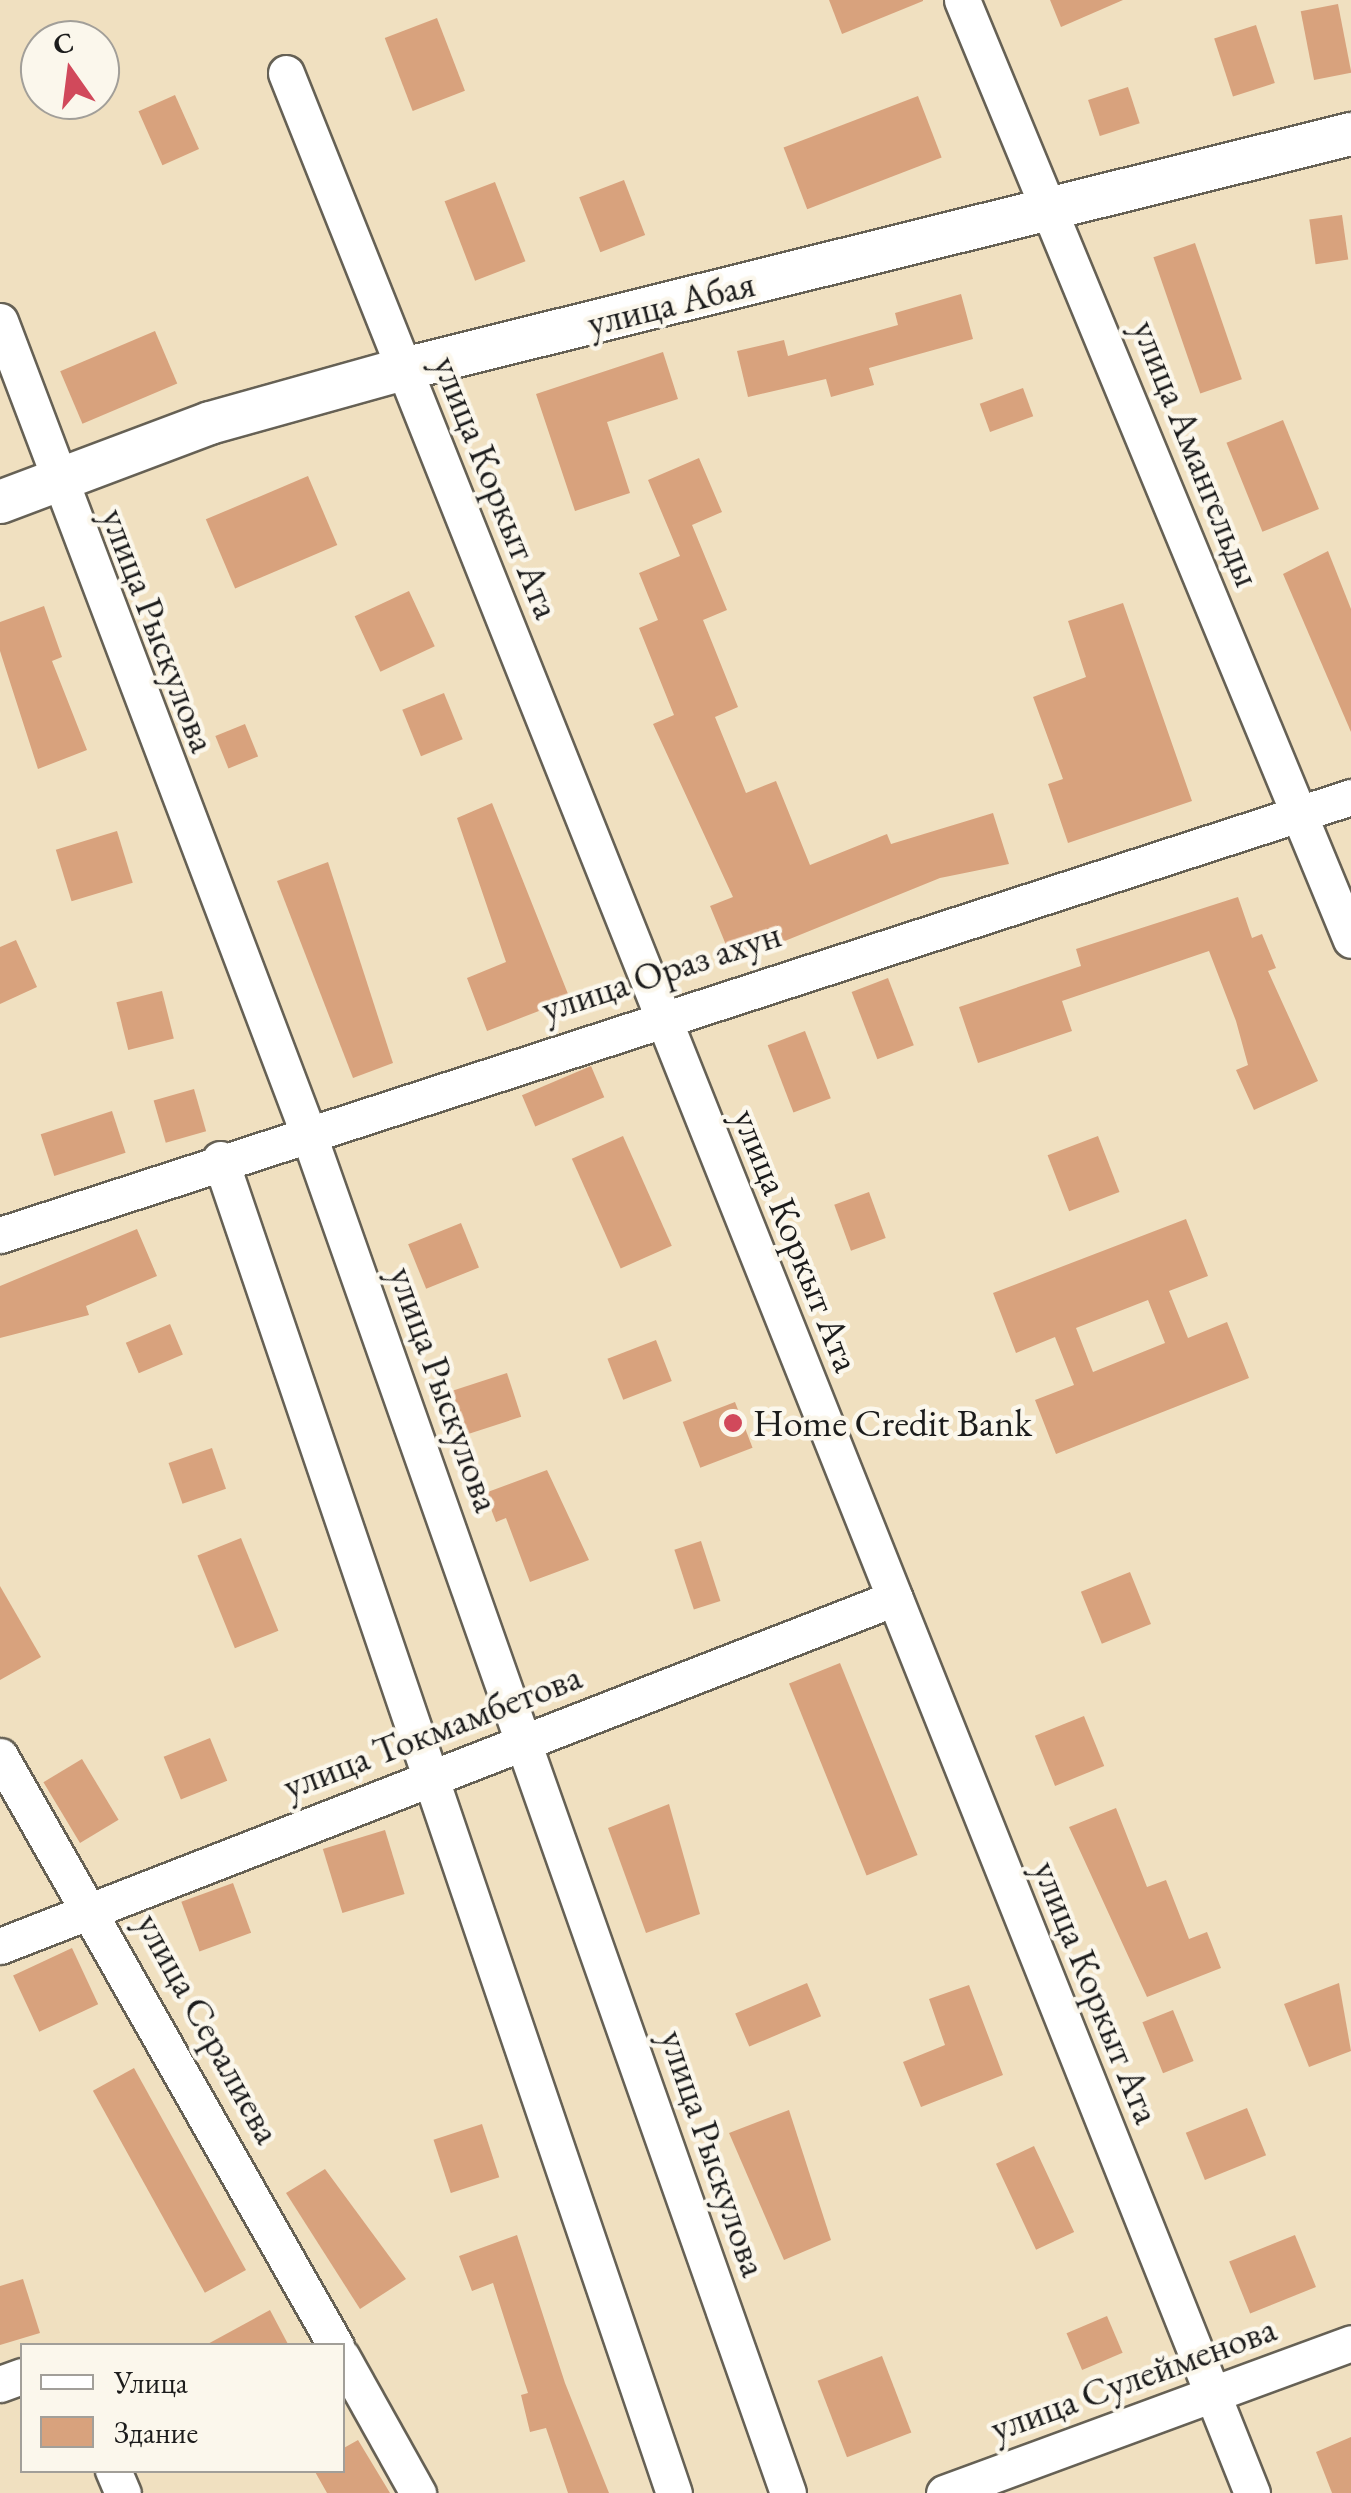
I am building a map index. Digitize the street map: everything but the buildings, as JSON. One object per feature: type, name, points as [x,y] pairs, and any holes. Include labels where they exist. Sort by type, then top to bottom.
[{"type":"street","name":"улица Амангельды","points":[[962,0],[1351,940]]},
{"type":"street","name":"улица Коркыт Ата","points":[[286,73],[1252,2493]]},
{"type":"street","name":"улица Абая","points":[[0,502],[55,478],[404,369],[1351,134]]},
{"type":"street","name":"улица Рыскулова","points":[[0,321],[55,478],[307,1130],[788,2493]]},
{"type":"street","name":"улица Ораз ахун","points":[[0,1235],[307,1130],[1351,796]]},
{"type":"street","points":[[220,1159],[426,1779],[674,2493]]},
{"type":"street","name":"улица Токмамбетова","points":[[0,1946],[895,1598]]},
{"type":"street","name":"улица Сералиева","points":[[0,1756],[94,1908],[334,2343]]},
{"type":"street","name":"улица Сулейменова","points":[[944,2493],[1351,2343]]},
{"type":"street","points":[[345,2363],[418,2493]]},
{"type":"place","name":"Home Credit Bank","points":[[733,1423]]}]
